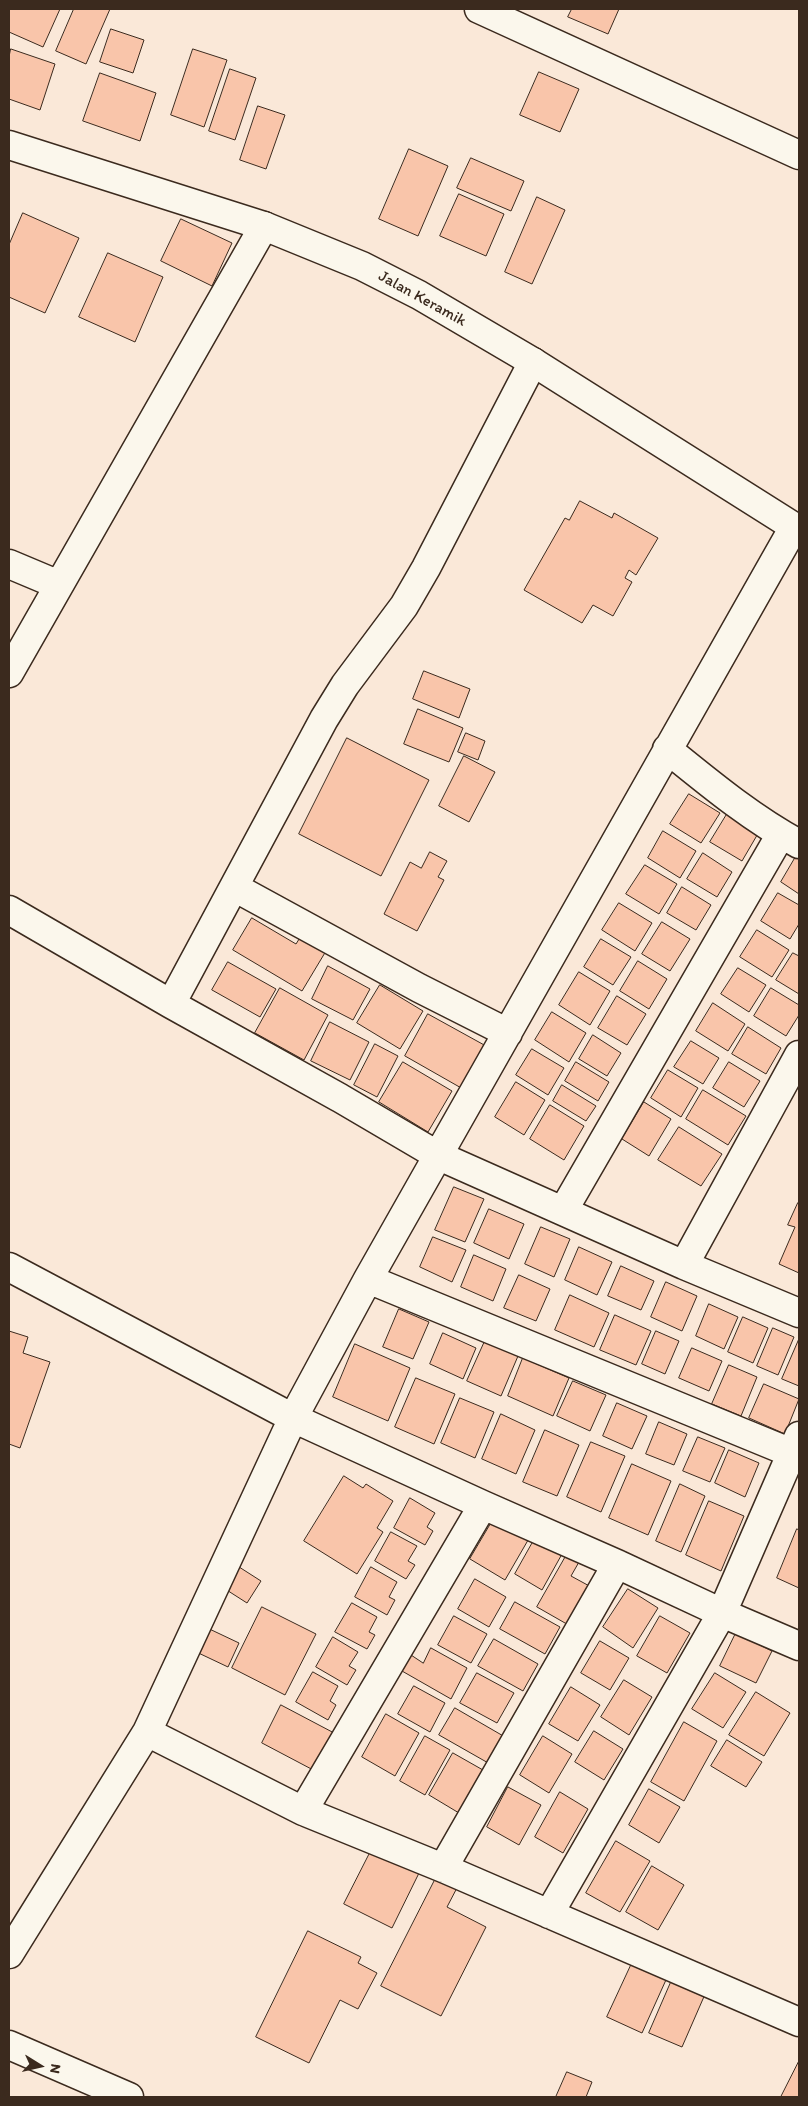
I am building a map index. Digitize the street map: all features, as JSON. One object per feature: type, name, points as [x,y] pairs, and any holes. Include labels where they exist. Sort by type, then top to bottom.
[{"type":"street","points":[[479,9],[799,155]]},
{"type":"street","name":"Jalan Keramik","points":[[9,145],[264,226],[362,266],[419,294],[533,362],[796,528]]},
{"type":"street","points":[[9,673],[264,226]]},
{"type":"street","points":[[171,1004],[328,712],[345,685],[404,606],[426,568],[533,362]]},
{"type":"street","points":[[9,1954],[147,1732],[294,1418],[368,1279],[667,749],[796,528]]},
{"type":"street","points":[[9,564],[59,585]]},
{"type":"street","points":[[563,1211],[790,839],[717,789],[667,749]]},
{"type":"street","points":[[234,887],[419,988],[508,1033]]},
{"type":"street","points":[[9,910],[437,1155],[684,1265],[799,1313]]},
{"type":"street","points":[[684,1265],[799,1055]]},
{"type":"street","points":[[9,1267],[294,1418],[722,1613],[799,1646]]},
{"type":"street","points":[[368,1279],[797,1448],[722,1613],[549,1914]]},
{"type":"street","points":[[303,1811],[483,1505]]},
{"type":"street","points":[[443,1868],[617,1564]]},
{"type":"street","points":[[147,1732],[303,1811],[443,1868],[799,2022]]},
{"type":"street","points":[[9,2045],[129,2097]]},
{"type":"building","points":[[9,9],[60,9],[43,47],[9,32]]},
{"type":"building","points":[[74,9],[110,9],[86,64],[56,51]]},
{"type":"building","points":[[572,9],[619,9],[608,34],[568,17]]},
{"type":"building","points":[[111,29],[144,40],[133,73],[100,62]]},
{"type":"building","points":[[11,49],[55,64],[40,110],[9,99],[9,57]]},
{"type":"building","points":[[193,49],[227,60],[204,127],[171,115]]},
{"type":"building","points":[[230,69],[256,78],[235,140],[209,131]]},
{"type":"building","points":[[539,72],[579,89],[560,132],[520,115]]},
{"type":"building","points":[[100,73],[156,93],[140,141],[83,121]]},
{"type":"building","points":[[258,106],[285,115],[266,169],[240,160]]},
{"type":"building","points":[[409,149],[448,166],[418,236],[379,219]]},
{"type":"building","points":[[471,158],[524,181],[511,211],[457,188]]},
{"type":"building","points":[[459,194],[504,214],[486,256],[440,236]]},
{"type":"building","points":[[537,197],[565,210],[532,284],[505,272]]},
{"type":"building","points":[[23,213],[79,238],[45,313],[9,297],[9,245]]},
{"type":"building","points":[[181,219],[232,243],[212,286],[161,261]]},
{"type":"building","points":[[108,253],[163,277],[135,342],[79,317]]},
{"type":"building","points":[[580,501],[612,518],[614,513],[658,538],[636,575],[629,570],[625,578],[632,582],[613,616],[593,605],[582,623],[524,590],[565,518],[569,520]]},
{"type":"building","points":[[424,671],[470,689],[459,718],[413,699]]},
{"type":"building","points":[[418,709],[463,728],[449,762],[404,744]]},
{"type":"building","points":[[466,733],[485,741],[478,760],[458,752]]},
{"type":"building","points":[[347,738],[429,780],[381,876],[299,834]]},
{"type":"building","points":[[464,756],[495,772],[469,822],[439,806]]},
{"type":"building","points":[[689,794],[720,813],[701,843],[670,824]]},
{"type":"building","points":[[732,806],[763,825],[742,861],[710,842]]},
{"type":"building","points":[[663,831],[696,851],[680,878],[648,858]]},
{"type":"building","points":[[799,851],[799,894],[781,882]]},
{"type":"building","points":[[430,852],[447,861],[438,877],[444,880],[417,931],[384,914],[410,862],[421,868]]},
{"type":"building","points":[[703,853],[732,872],[717,897],[687,879]]},
{"type":"building","points":[[645,865],[677,884],[659,914],[626,894]]},
{"type":"building","points":[[682,887],[711,905],[696,930],[667,913]]},
{"type":"building","points":[[778,893],[799,905],[799,924],[790,939],[761,921]]},
{"type":"building","points":[[619,903],[652,923],[635,951],[602,930]]},
{"type":"building","points":[[252,918],[296,944],[301,936],[326,951],[302,991],[233,950]]},
{"type":"building","points":[[662,922],[690,939],[670,971],[642,954]]},
{"type":"building","points":[[757,930],[789,950],[772,977],[740,957]]},
{"type":"building","points":[[601,939],[631,957],[613,985],[584,967]]},
{"type":"building","points":[[793,953],[799,956],[799,994],[776,980]]},
{"type":"building","points":[[638,961],[667,979],[649,1009],[620,991]]},
{"type":"building","points":[[228,962],[276,989],[260,1017],[212,990]]},
{"type":"building","points":[[328,966],[370,989],[353,1020],[312,999]]},
{"type":"building","points":[[738,968],[766,985],[749,1012],[721,994]]},
{"type":"building","points":[[579,972],[610,991],[590,1025],[559,1005]]},
{"type":"building","points":[[380,985],[423,1011],[400,1049],[357,1023]]},
{"type":"building","points":[[280,988],[328,1015],[304,1060],[255,1033]]},
{"type":"building","points":[[771,988],[799,1005],[799,1015],[786,1036],[754,1016]]},
{"type":"building","points":[[617,996],[646,1014],[627,1045],[598,1028]]},
{"type":"building","points":[[713,1003],[745,1024],[728,1051],[696,1031]]},
{"type":"building","points":[[552,1012],[586,1033],[569,1062],[535,1040]]},
{"type":"building","points":[[428,1014],[486,1046],[463,1089],[405,1056]]},
{"type":"building","points":[[330,1022],[369,1042],[350,1080],[311,1061]]},
{"type":"building","points":[[748,1027],[781,1048],[766,1074],[732,1054]]},
{"type":"building","points":[[593,1035],[621,1053],[607,1076],[579,1059]]},
{"type":"building","points":[[691,1041],[719,1058],[703,1084],[674,1067]]},
{"type":"building","points":[[375,1044],[398,1056],[377,1097],[354,1085]]},
{"type":"building","points":[[532,1049],[564,1068],[548,1095],[516,1075]]},
{"type":"building","points":[[403,1062],[452,1091],[428,1132],[379,1102]]},
{"type":"building","points":[[576,1062],[609,1082],[598,1101],[565,1081]]},
{"type":"building","points":[[729,1062],[760,1081],[744,1107],[713,1088]]},
{"type":"building","points":[[668,1070],[698,1088],[681,1117],[651,1098]]},
{"type":"building","points":[[516,1082],[545,1100],[524,1135],[495,1117]]},
{"type":"building","points":[[562,1085],[596,1106],[586,1121],[553,1101]]},
{"type":"building","points":[[703,1090],[746,1116],[728,1145],[686,1119]]},
{"type":"building","points":[[644,1102],[671,1119],[649,1156],[622,1139]]},
{"type":"building","points":[[550,1105],[584,1126],[564,1160],[530,1139]]},
{"type":"building","points":[[679,1127],[722,1154],[701,1186],[658,1160]]},
{"type":"building","points":[[454,1187],[484,1199],[465,1242],[435,1230]]},
{"type":"building","points":[[798,1203],[799,1273],[779,1264],[795,1227],[788,1225]]},
{"type":"building","points":[[489,1209],[524,1224],[509,1259],[474,1243]]},
{"type":"building","points":[[541,1227],[570,1239],[554,1277],[525,1264]]},
{"type":"building","points":[[433,1237],[466,1250],[452,1282],[420,1267]]},
{"type":"building","points":[[579,1247],[612,1262],[597,1295],[565,1280]]},
{"type":"building","points":[[474,1255],[506,1269],[493,1301],[461,1287]]},
{"type":"building","points":[[621,1266],[654,1281],[641,1310],[608,1296]]},
{"type":"building","points":[[519,1275],[550,1289],[536,1321],[504,1308]]},
{"type":"building","points":[[666,1282],[697,1296],[682,1331],[651,1317]]},
{"type":"building","points":[[570,1295],[609,1313],[594,1347],[555,1330]]},
{"type":"building","points":[[709,1304],[738,1317],[724,1349],[696,1336]]},
{"type":"building","points":[[399,1309],[429,1322],[413,1359],[383,1347]]},
{"type":"building","points":[[615,1315],[651,1331],[636,1365],[600,1350]]},
{"type":"building","points":[[743,1317],[768,1328],[753,1363],[728,1352]]},
{"type":"building","points":[[773,1328],[794,1337],[778,1375],[757,1366]]},
{"type":"building","points":[[9,1331],[28,1337],[23,1353],[50,1362],[20,1448],[9,1444]]},
{"type":"building","points":[[656,1331],[679,1341],[665,1374],[642,1364]]},
{"type":"building","points":[[443,1333],[476,1348],[463,1379],[430,1364]]},
{"type":"building","points":[[799,1339],[799,1386],[782,1379]]},
{"type":"building","points":[[485,1341],[518,1356],[501,1396],[467,1381]]},
{"type":"building","points":[[355,1344],[410,1368],[388,1421],[333,1397]]},
{"type":"building","points":[[692,1348],[722,1361],[709,1391],[679,1378]]},
{"type":"building","points":[[523,1358],[569,1378],[553,1416],[508,1396]]},
{"type":"building","points":[[729,1365],[757,1377],[741,1416],[712,1404]]},
{"type":"building","points":[[416,1378],[455,1394],[434,1444],[395,1427]]},
{"type":"building","points":[[573,1381],[606,1395],[590,1431],[557,1416]]},
{"type":"building","points":[[764,1384],[799,1399],[785,1434],[749,1418]]},
{"type":"building","points":[[460,1398],[494,1412],[475,1458],[441,1443]]},
{"type":"building","points":[[617,1403],[647,1416],[632,1449],[603,1436]]},
{"type":"building","points":[[501,1414],[535,1430],[516,1474],[482,1459]]},
{"type":"building","points":[[659,1422],[687,1434],[674,1465],[646,1454]]},
{"type":"building","points":[[545,1430],[579,1445],[557,1496],[523,1482]]},
{"type":"building","points":[[698,1437],[725,1448],[710,1482],[683,1471]]},
{"type":"building","points":[[591,1442],[625,1456],[601,1512],[567,1497]]},
{"type":"building","points":[[729,1450],[759,1463],[745,1497],[715,1483]]},
{"type":"building","points":[[632,1464],[671,1481],[648,1535],[609,1518]]},
{"type":"building","points":[[344,1476],[363,1488],[366,1484],[393,1501],[377,1528],[383,1532],[357,1574],[304,1541]]},
{"type":"building","points":[[680,1484],[705,1496],[681,1552],[656,1541]]},
{"type":"building","points":[[410,1498],[435,1513],[427,1527],[433,1531],[425,1545],[394,1528]]},
{"type":"building","points":[[709,1501],[744,1516],[721,1571],[686,1555]]},
{"type":"building","points":[[496,1515],[531,1535],[505,1580],[470,1559]]},
{"type":"building","points":[[797,1529],[799,1530],[799,1588],[777,1578]]},
{"type":"building","points":[[391,1532],[417,1546],[408,1561],[415,1565],[406,1579],[375,1561]]},
{"type":"building","points":[[538,1533],[562,1554],[542,1590],[515,1574]]},
{"type":"building","points":[[570,1549],[583,1555],[571,1576],[593,1588],[572,1627],[537,1607]]},
{"type":"building","points":[[236,1565],[261,1581],[247,1603],[222,1587]]},
{"type":"building","points":[[371,1567],[397,1582],[389,1597],[395,1600],[387,1615],[355,1597]]},
{"type":"building","points":[[475,1579],[506,1597],[489,1627],[458,1609]]},
{"type":"building","points":[[628,1589],[658,1608],[633,1648],[603,1627]]},
{"type":"building","points":[[515,1602],[560,1627],[545,1654],[500,1629]]},
{"type":"building","points":[[352,1603],[377,1617],[369,1632],[375,1635],[367,1649],[335,1632]]},
{"type":"building","points":[[262,1607],[316,1634],[285,1695],[232,1668]]},
{"type":"building","points":[[454,1616],[487,1634],[471,1663],[438,1645]]},
{"type":"building","points":[[660,1616],[690,1633],[667,1673],[637,1656]]},
{"type":"building","points":[[201,1625],[239,1643],[228,1667],[190,1649]]},
{"type":"building","points":[[736,1633],[772,1651],[756,1683],[720,1666]]},
{"type":"building","points":[[333,1637],[358,1652],[349,1666],[356,1670],[347,1685],[316,1667]]},
{"type":"building","points":[[494,1639],[538,1664],[523,1691],[478,1666]]},
{"type":"building","points":[[600,1641],[629,1658],[610,1690],[581,1673]]},
{"type":"building","points":[[431,1648],[467,1668],[451,1699],[402,1671],[411,1655],[423,1663]]},
{"type":"building","points":[[313,1672],[338,1686],[330,1701],[336,1705],[328,1720],[296,1702]]},
{"type":"building","points":[[477,1673],[514,1693],[497,1723],[460,1703]]},
{"type":"building","points":[[715,1673],[746,1692],[723,1728],[692,1709]]},
{"type":"building","points":[[624,1680],[652,1697],[629,1735],[601,1717]]},
{"type":"building","points":[[414,1686],[445,1703],[430,1732],[398,1714]]},
{"type":"building","points":[[571,1687],[600,1705],[578,1741],[549,1724]]},
{"type":"building","points":[[756,1692],[790,1713],[764,1756],[729,1735]]},
{"type":"building","points":[[281,1705],[336,1734],[317,1772],[262,1743]]},
{"type":"building","points":[[455,1708],[505,1737],[490,1764],[439,1735]]},
{"type":"building","points":[[386,1714],[419,1733],[395,1776],[362,1757]]},
{"type":"building","points":[[684,1722],[717,1741],[684,1801],[651,1782]]},
{"type":"building","points":[[594,1731],[623,1749],[604,1780],[575,1762]]},
{"type":"building","points":[[425,1736],[450,1750],[425,1795],[400,1781]]},
{"type":"building","points":[[543,1736],[572,1754],[549,1793],[520,1775]]},
{"type":"building","points":[[727,1740],[762,1762],[746,1787],[711,1766]]},
{"type":"building","points":[[453,1753],[483,1770],[459,1813],[429,1795]]},
{"type":"building","points":[[508,1787],[541,1805],[519,1845],[487,1827]]},
{"type":"building","points":[[649,1789],[680,1807],[659,1843],[629,1825]]},
{"type":"building","points":[[560,1792],[588,1809],[563,1853],[535,1837]]},
{"type":"building","points":[[616,1841],[650,1861],[620,1912],[586,1893]]},
{"type":"building","points":[[373,1847],[420,1871],[392,1928],[344,1904]]},
{"type":"building","points":[[652,1866],[684,1885],[658,1930],[626,1912]]},
{"type":"building","points":[[438,1874],[459,1884],[447,1907],[486,1927],[441,2016],[381,1986]]},
{"type":"building","points":[[308,1931],[361,1957],[358,1963],[377,1973],[358,2009],[340,2000],[309,2063],[256,2037]]},
{"type":"building","points":[[633,1961],[670,1971],[642,2033],[607,2017]]},
{"type":"building","points":[[675,1973],[706,1992],[682,2047],[649,2033]]},
{"type":"building","points":[[799,2061],[799,2097],[781,2097]]},
{"type":"building","points":[[567,2072],[592,2082],[586,2097],[556,2097]]}]
